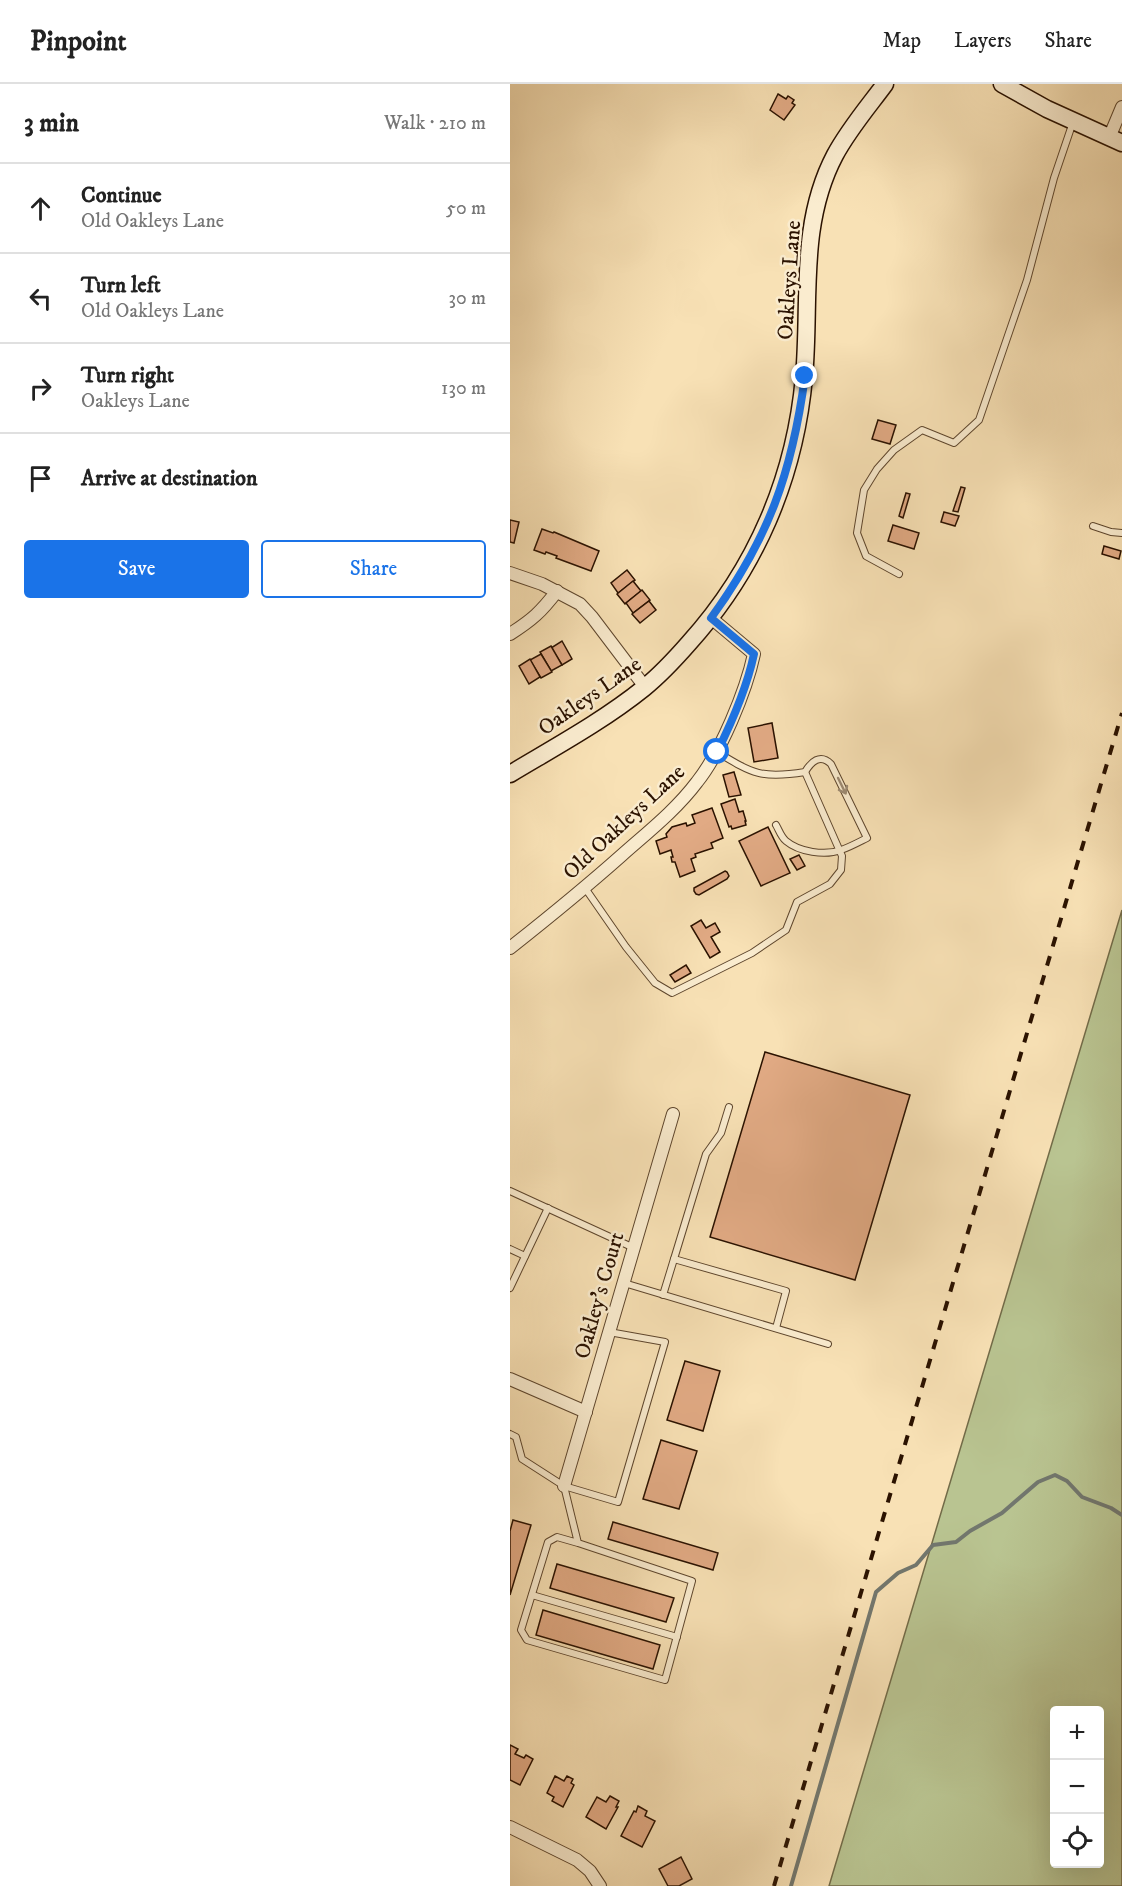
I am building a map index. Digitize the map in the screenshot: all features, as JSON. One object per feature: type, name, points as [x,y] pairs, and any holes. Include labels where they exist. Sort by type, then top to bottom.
[{"type":"street","name":"Oakleys Lane","points":[[510,774],[604,717],[645,687],[674,660],[711,618],[760,539],[773,511],[788,467],[799,418],[805,376],[810,236],[823,182],[841,145],[885,84]]},
{"type":"street","points":[[1002,84],[1023,97],[1116,140],[1122,107]]},
{"type":"street","points":[[510,573],[526,577],[580,604],[587,610],[645,687]]},
{"type":"street","points":[[510,634],[541,612],[557,591]]},
{"type":"street","name":"Old Oakleys Lane","points":[[510,948],[585,888],[678,805],[698,781],[717,752],[751,668],[754,654],[711,618]]},
{"type":"street","name":"Oakley's Court","points":[[564,1486],[673,1114]]},
{"type":"street","points":[[510,1379],[586,1412]]},
{"type":"street","points":[[510,1827],[577,1860],[590,1871],[600,1886]]},
{"type":"lane","points":[[899,574],[866,556],[857,532],[864,490],[877,469],[894,450],[922,430],[954,443],[979,420],[1027,280],[1054,178],[1073,121]]},
{"type":"lane","points":[[1093,526],[1122,533]]},
{"type":"lane","points":[[717,752],[746,770],[766,776],[805,772],[812,762],[818,759],[827,760],[867,838],[840,851],[828,853],[801,849],[784,840],[776,825]]},
{"type":"lane","points":[[585,888],[626,947],[655,983],[672,993],[752,953],[786,930],[797,902],[830,884],[841,870],[842,856],[805,772]]},
{"type":"lane","points":[[663,1295],[706,1154],[722,1133],[729,1107]]},
{"type":"lane","points":[[510,1191],[634,1248]]},
{"type":"lane","points":[[510,1288],[548,1209]]},
{"type":"lane","points":[[510,1249],[525,1256]]},
{"type":"lane","points":[[674,1259],[786,1291],[776,1328]]},
{"type":"lane","points":[[623,1283],[828,1344]]},
{"type":"lane","points":[[510,1434],[516,1437],[522,1459],[564,1486],[618,1502],[665,1342],[609,1332]]},
{"type":"lane","points":[[564,1486],[578,1543]]},
{"type":"lane","points":[[557,1537],[578,1543],[692,1581],[665,1680],[527,1640],[521,1630],[548,1542],[557,1537]]},
{"type":"lane","points":[[532,1595],[677,1637]]},
{"type":"green space","points":[[1122,910],[1122,1886],[829,1886]]},
{"type":"building","points":[[778,94],[786,99],[788,96],[794,100],[792,103],[795,105],[784,120],[770,110]]},
{"type":"building","points":[[878,420],[896,425],[890,444],[872,439]]},
{"type":"building","points":[[961,487],[965,488],[958,512],[953,511]]},
{"type":"building","points":[[906,493],[910,494],[903,518],[899,516]]},
{"type":"building","points":[[944,512],[959,516],[955,526],[941,522]]},
{"type":"building","points":[[510,520],[519,522],[514,543],[510,542]]},
{"type":"building","points":[[893,525],[919,533],[914,549],[888,541]]},
{"type":"building","points":[[542,529],[599,551],[591,571],[556,558],[557,556],[534,550]]},
{"type":"building","points":[[1104,546],[1121,551],[1119,559],[1102,554]]},
{"type":"building","points":[[627,570],[635,580],[618,593],[611,583]]},
{"type":"building","points":[[633,581],[641,591],[625,604],[617,594]]},
{"type":"building","points":[[642,590],[650,600],[633,613],[626,603]]},
{"type":"building","points":[[649,601],[656,610],[640,623],[632,614]]},
{"type":"building","points":[[562,641],[572,659],[562,665],[551,648]]},
{"type":"building","points":[[551,646],[562,665],[551,671],[540,652]]},
{"type":"building","points":[[541,654],[552,672],[541,678],[530,660]]},
{"type":"building","points":[[530,659],[540,677],[529,684],[519,666]]},
{"type":"building","points":[[772,723],[778,758],[754,762],[748,728]]},
{"type":"building","points":[[734,772],[741,795],[729,797],[723,775]]},
{"type":"building","points":[[735,799],[739,812],[743,811],[746,825],[732,829],[731,826],[729,827],[721,804]]},
{"type":"building","points":[[712,808],[723,838],[711,843],[713,848],[695,854],[696,857],[691,859],[695,871],[680,877],[675,862],[672,862],[671,850],[660,854],[656,841],[667,837],[666,834],[672,827],[695,823],[692,815]]},
{"type":"building","points":[[768,827],[790,873],[761,886],[739,841]]},
{"type":"building","points":[[799,855],[805,866],[797,870],[790,859]]},
{"type":"building","points":[[725,871],[729,876],[727,879],[699,895],[696,894],[694,888]]},
{"type":"building","points":[[701,920],[706,928],[715,923],[720,932],[711,937],[720,952],[710,958],[691,926]]},
{"type":"building","points":[[686,965],[691,973],[675,982],[670,975]]},
{"type":"building","points":[[765,1052],[910,1095],[855,1280],[710,1237]]},
{"type":"building","points":[[685,1361],[720,1371],[703,1431],[667,1420]]},
{"type":"building","points":[[661,1440],[697,1451],[679,1509],[643,1499]]},
{"type":"building","points":[[513,1520],[531,1525],[510,1595],[510,1531]]},
{"type":"building","points":[[613,1522],[718,1553],[713,1570],[608,1539]]},
{"type":"building","points":[[557,1564],[674,1598],[666,1622],[550,1588]]},
{"type":"building","points":[[543,1610],[660,1645],[653,1669],[536,1635]]},
{"type":"building","points":[[510,1745],[518,1749],[515,1754],[524,1758],[526,1755],[533,1759],[520,1785],[510,1780]]},
{"type":"building","points":[[555,1776],[564,1781],[567,1776],[573,1779],[571,1783],[574,1785],[563,1807],[552,1801],[554,1797],[547,1793]]},
{"type":"building","points":[[610,1796],[619,1801],[606,1829],[586,1817],[597,1797],[606,1802]]},
{"type":"building","points":[[638,1806],[647,1811],[645,1816],[655,1821],[642,1847],[621,1836]]},
{"type":"building","points":[[681,1857],[692,1879],[679,1886],[668,1886],[659,1869]]},
{"type":"waterway","points":[[791,1886],[876,1592],[898,1573],[916,1565],[933,1545],[956,1542],[970,1531],[1002,1513],[1038,1482],[1055,1475],[1067,1481],[1082,1497],[1111,1508],[1122,1515]]},
{"type":"railway","points":[[774,1886],[1122,713]]},
{"type":"route","points":[[717,752],[731,721],[754,654],[711,618],[727,596],[760,539],[780,494],[799,418],[805,376]]}]
